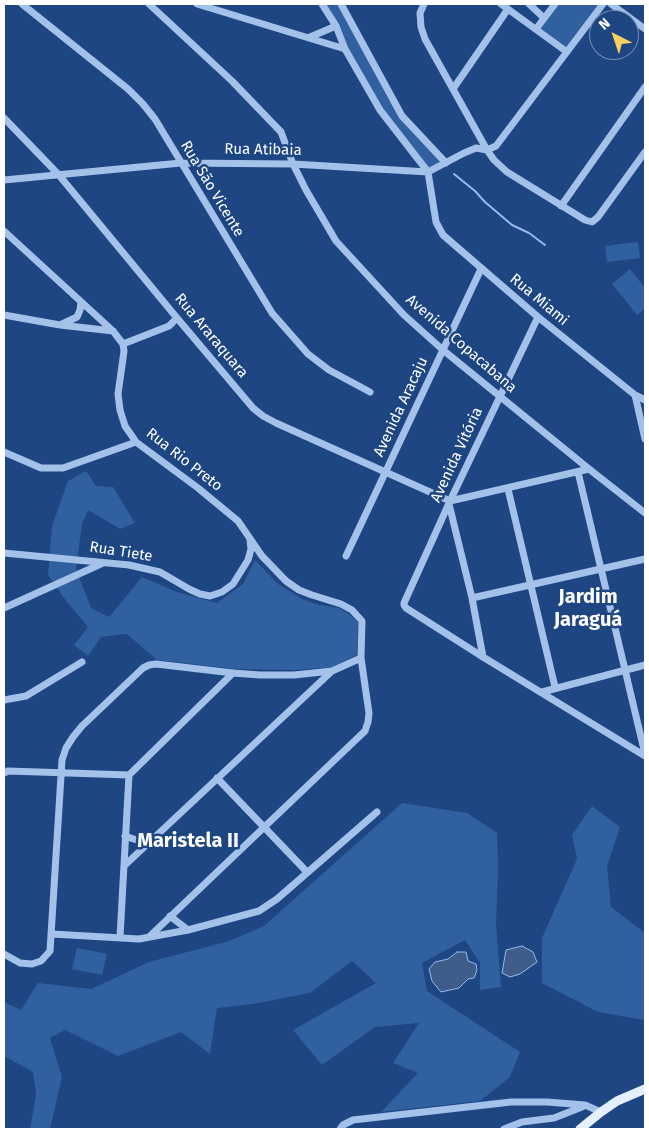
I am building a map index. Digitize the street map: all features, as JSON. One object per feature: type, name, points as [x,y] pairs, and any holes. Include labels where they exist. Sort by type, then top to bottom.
[{"type":"main road","points":[[580,1129],[618,1101],[645,1089]]},
{"type":"street","name":"Rua São Vicente","points":[[22,4],[128,89],[143,104],[155,119],[272,313],[308,354],[328,370],[370,392]]},
{"type":"street","points":[[197,4],[345,49]]},
{"type":"street","points":[[322,4],[336,26],[345,49],[380,110],[428,172]]},
{"type":"street","points":[[341,4],[402,116],[446,163]]},
{"type":"street","points":[[424,4],[420,13],[421,27],[425,39],[487,150],[494,160],[507,172],[561,206],[592,222],[598,217],[645,152]]},
{"type":"street","points":[[501,4],[567,52]]},
{"type":"street","points":[[529,4],[544,18]]},
{"type":"street","points":[[536,29],[555,4]]},
{"type":"street","points":[[487,150],[496,146],[603,4]]},
{"type":"street","points":[[611,4],[645,29]]},
{"type":"street","name":"Avenida Copacabana","points":[[154,5],[281,132],[293,164],[318,214],[336,241],[404,315],[443,350],[589,470],[645,513]]},
{"type":"street","points":[[453,89],[508,10]]},
{"type":"street","points":[[310,38],[336,26]]},
{"type":"street","points":[[561,206],[645,87]]},
{"type":"street","name":"Rua Araraquara","points":[[4,118],[58,174],[177,318],[263,416],[449,503]]},
{"type":"street","name":"Rua Atibaia","points":[[4,180],[180,163],[293,164],[428,172],[476,148],[487,150]]},
{"type":"street","name":"Rua Miami","points":[[428,172],[436,222],[444,235],[538,317],[635,395],[645,400]]},
{"type":"street","points":[[4,231],[113,331],[123,344],[169,326],[177,318]]},
{"type":"street","name":"Avenida Aracaju","points":[[346,556],[481,269]]},
{"type":"street","points":[[60,325],[77,317],[81,302]]},
{"type":"street","points":[[4,315],[60,325],[113,331]]},
{"type":"street","name":"Avenida Vitória","points":[[483,657],[404,606],[404,603],[449,503],[538,317]]},
{"type":"street","name":"Rua Rio Preto","points":[[123,344],[124,351],[118,394],[120,410],[125,426],[136,442],[225,509],[238,521],[262,556],[286,581],[312,596],[341,604],[352,610],[362,621],[361,658]]},
{"type":"street","points":[[635,395],[645,439]]},
{"type":"street","points":[[4,452],[41,468],[63,468],[136,442]]},
{"type":"street","points":[[589,470],[449,503],[472,598],[483,657],[645,755]]},
{"type":"street","points":[[578,472],[645,755]]},
{"type":"street","points":[[508,488],[555,687]]},
{"type":"street","name":"Rua Tiete","points":[[4,553],[129,565],[160,572],[189,589],[210,596],[222,592],[233,584],[248,560],[251,549],[249,537]]},
{"type":"street","points":[[472,598],[645,558]]},
{"type":"street","points":[[4,608],[104,562]]},
{"type":"street","points":[[4,954],[20,963],[32,964],[41,961],[50,951],[62,760],[72,737],[143,668],[156,664],[233,673],[294,675],[332,671],[361,658],[369,713],[368,722],[364,730],[150,936]]},
{"type":"street","points":[[4,700],[26,696],[82,662]]},
{"type":"street","points":[[542,692],[645,664]]},
{"type":"street","points":[[124,866],[332,671]]},
{"type":"street","points":[[120,937],[129,775],[233,673]]},
{"type":"street","points":[[4,774],[8,771],[129,775]]},
{"type":"street","points":[[217,778],[307,872]]},
{"type":"street","points":[[52,934],[139,938],[188,930],[259,911],[277,899],[377,812]]},
{"type":"street","points":[[125,836],[148,844]]},
{"type":"street","points":[[170,916],[188,930]]},
{"type":"street","points":[[340,1129],[343,1125],[353,1120],[462,1106],[511,1102],[585,1105],[601,1112]]},
{"type":"street","points":[[504,1129],[522,1122],[554,1118],[585,1105]]},
{"type":"shaded area","points":[[322,4],[341,4],[402,116],[446,163],[428,172],[380,110]]},
{"type":"shaded area","points":[[555,4],[603,4],[598,10],[589,10],[589,23],[567,52],[536,29]]},
{"type":"shaded area","points":[[638,242],[640,258],[607,262],[605,246]]},
{"type":"shaded area","points":[[630,269],[645,288],[645,309],[637,315],[612,284]]},
{"type":"shaded area","points":[[86,471],[96,486],[113,487],[135,523],[120,529],[88,510],[82,524],[76,569],[91,608],[109,617],[142,577],[177,592],[217,603],[243,584],[255,560],[278,584],[302,599],[319,605],[339,608],[349,614],[358,623],[357,655],[332,667],[295,670],[235,669],[157,660],[127,634],[101,637],[88,656],[74,645],[88,627],[48,575],[52,526],[68,481]]},
{"type":"shaded area","points":[[402,803],[467,813],[497,833],[496,925],[501,987],[480,990],[480,963],[465,940],[422,963],[427,991],[520,1052],[510,1077],[480,1101],[381,1112],[418,1073],[393,1063],[419,1023],[375,1027],[322,1065],[293,1030],[376,983],[352,961],[310,993],[252,1004],[217,1008],[210,1054],[181,1032],[118,1056],[65,1030],[50,1038],[62,1077],[50,1129],[30,1129],[36,1094],[33,1072],[4,1056],[4,1002],[21,1010],[38,983],[91,989],[149,962],[229,941],[264,926]]},
{"type":"shaded area","points":[[592,806],[620,827],[607,866],[611,907],[645,933],[645,1020],[598,1012],[542,983],[542,938],[577,859],[572,835]]},
{"type":"shaded area","points":[[522,946],[533,952],[537,962],[520,974],[510,977],[502,973],[506,950]]},
{"type":"shaded area","points":[[77,948],[107,954],[102,975],[72,969]]},
{"type":"shaded area","points":[[457,952],[466,952],[468,961],[476,964],[477,970],[474,978],[468,979],[459,988],[441,992],[432,981],[429,969],[435,962],[448,959]]},
{"type":"waterway","points":[[454,174],[512,225],[529,233],[545,245]]},
{"type":"district","name":"Jardim Jaraguá","points":[[588,608]]},
{"type":"district","name":"Maristela II","points":[[188,841]]}]
